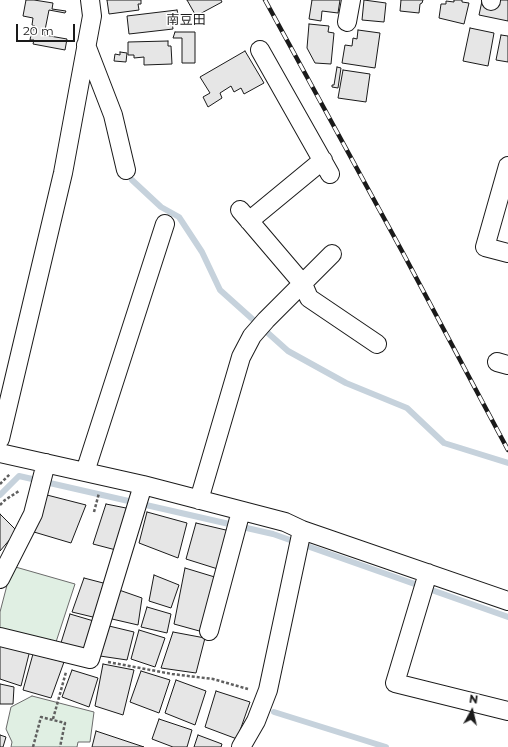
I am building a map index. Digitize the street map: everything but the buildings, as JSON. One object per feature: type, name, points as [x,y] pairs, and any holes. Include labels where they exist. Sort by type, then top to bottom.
[{"type":"street","points":[[0,439],[63,173],[92,16],[90,0]]},
{"type":"street","points":[[347,22],[351,0]]},
{"type":"street","points":[[86,45],[113,115],[126,170]]},
{"type":"street","points":[[260,50],[327,167],[244,215],[303,284],[309,298],[376,344]]},
{"type":"street","points":[[508,166],[485,246],[508,253]]},
{"type":"street","points":[[85,472],[165,224]]},
{"type":"street","points":[[199,500],[241,357],[252,336],[332,254]]},
{"type":"street","points":[[0,453],[45,466],[85,472],[143,485],[285,522],[302,530],[508,601]]},
{"type":"street","points":[[0,579],[33,514],[45,466]]},
{"type":"street","points":[[0,637],[90,659],[143,485]]},
{"type":"street","points":[[209,631],[241,511]]},
{"type":"street","points":[[241,747],[256,721],[267,694],[302,530]]},
{"type":"street","points":[[428,573],[395,682],[508,711]]},
{"type":"path","points":[[94,512],[95,507]]},
{"type":"path","points":[[53,719],[71,654]]},
{"type":"path","points":[[90,659],[172,674],[213,679],[267,694]]},
{"type":"path","points":[[33,747],[41,717],[65,723],[60,747]]},
{"type":"green space","points":[[12,566],[75,584],[56,642],[0,628],[0,612]]},
{"type":"green space","points":[[32,696],[94,712],[90,742],[78,742],[77,747],[11,747],[12,742],[6,729],[11,707]]},
{"type":"waterway","points":[[132,180],[161,207],[179,217],[202,252],[220,290],[288,351],[346,383],[407,408],[444,443],[508,463]]},
{"type":"waterway","points":[[0,495],[19,476],[273,534],[508,617]]},
{"type":"waterway","points":[[274,712],[386,747]]},
{"type":"railway","points":[[265,0],[403,253],[508,450]]},
{"type":"district","name":"南豆田","points":[[186,20]]}]
